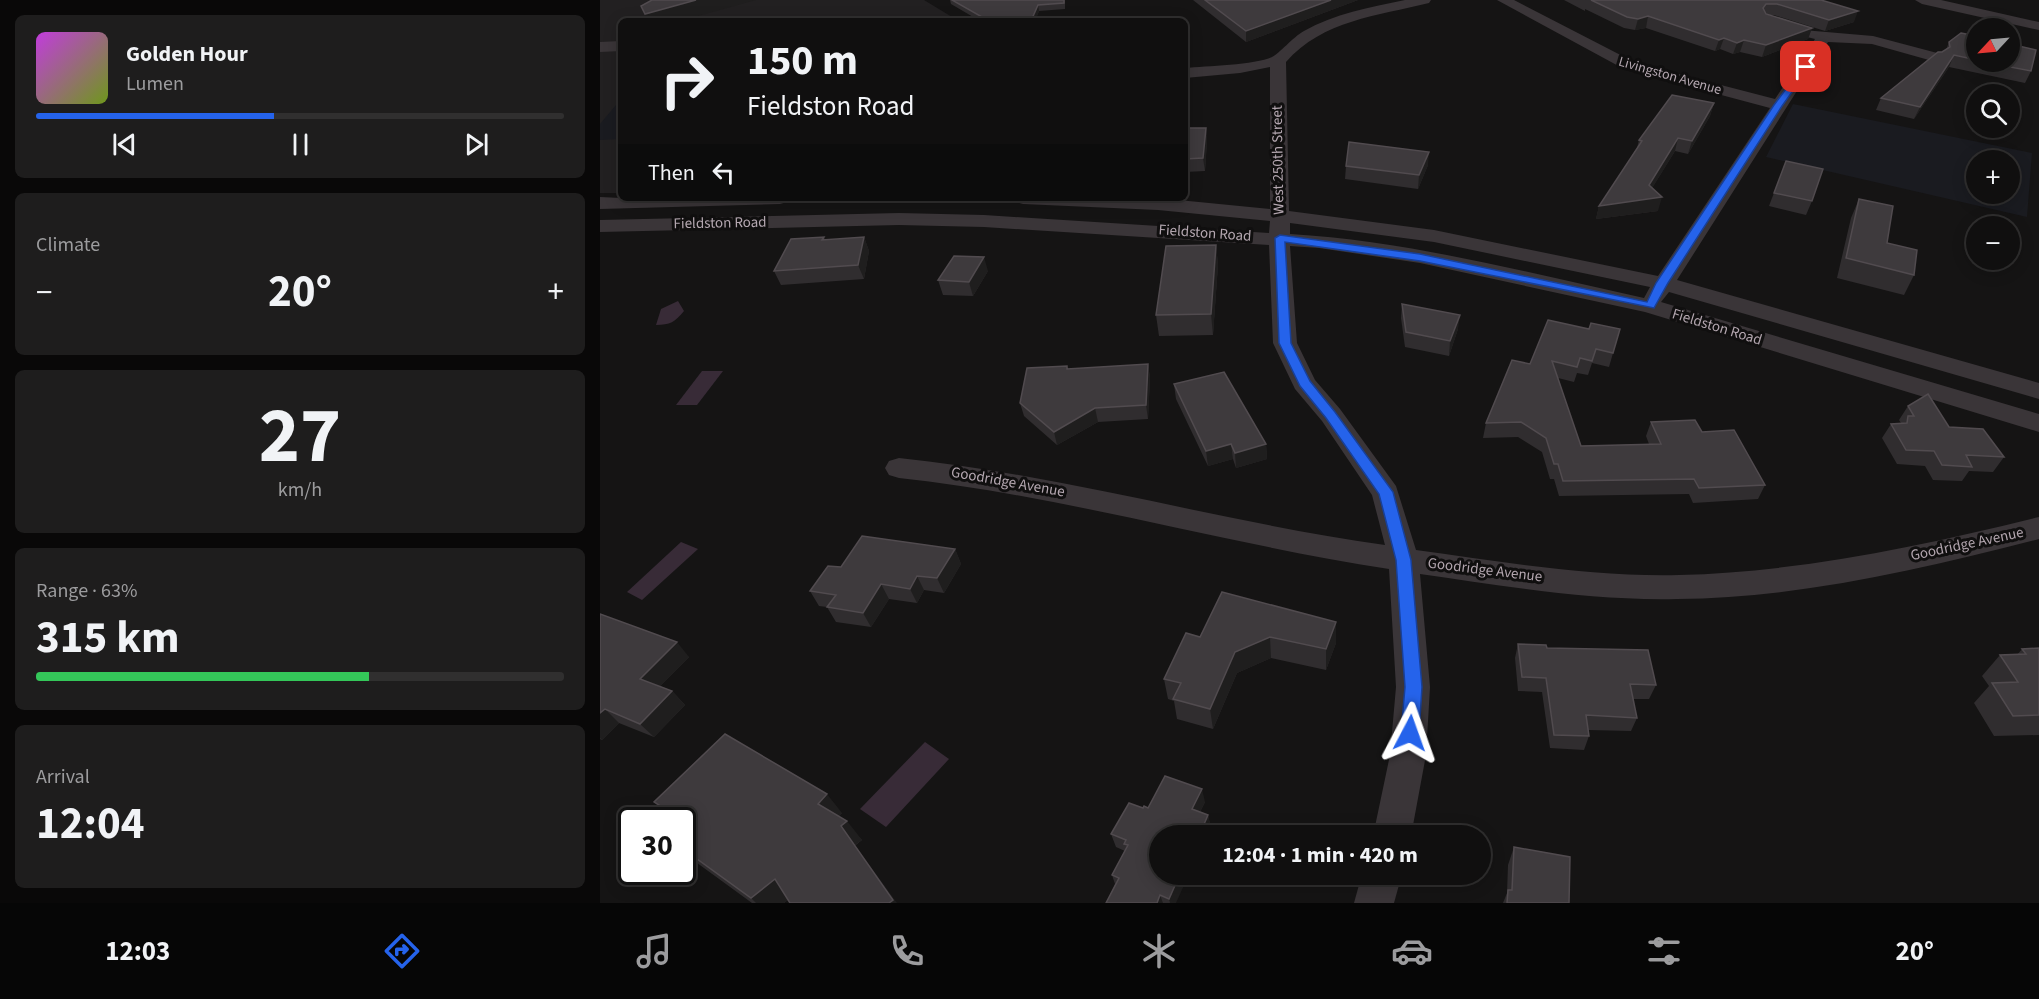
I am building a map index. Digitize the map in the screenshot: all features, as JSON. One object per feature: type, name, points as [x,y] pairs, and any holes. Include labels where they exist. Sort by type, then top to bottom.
[{"type":"street","points":[[1188,72],[1240,68],[1278,61],[1286,50],[1312,33],[1332,24],[1357,15],[1424,0]]},
{"type":"street","name":"Livingston Avenue","points":[[1504,0],[1630,66],[1778,105]]},
{"type":"street","points":[[1922,0],[2039,26]]},
{"type":"street","points":[[1789,27],[1824,37],[1873,40],[1936,57]]},
{"type":"street","points":[[1650,306],[1662,283],[1824,37]]},
{"type":"street","points":[[600,47],[618,46]]},
{"type":"street","name":"West 250th Street","points":[[1278,61],[1280,227],[1285,343],[1304,383],[1331,415],[1386,492],[1404,560],[1413,687],[1408,755],[1394,825]]},
{"type":"street","name":"Fieldston Road","points":[[600,203],[672,201]]},
{"type":"street","name":"Fieldston Road","points":[[1090,201],[1158,204],[1280,227],[1650,306],[2039,423]]},
{"type":"street","name":"Fieldston Road","points":[[600,226],[899,219],[1280,227],[1345,223],[1434,236],[1662,283],[2039,391]]},
{"type":"street","name":"Goodridge Avenue","points":[[899,468],[966,474],[1124,503],[1272,537],[1404,560],[1600,584],[1678,587],[1736,584],[1884,562],[2039,528]]},
{"type":"street","points":[[1374,903],[1379,885]]},
{"type":"shaded area","points":[[600,0],[924,0],[954,18],[618,18],[618,193],[600,193]]},
{"type":"shaded area","points":[[618,103],[618,139],[600,140],[600,124]]},
{"type":"shaded area","points":[[1793,104],[2017,150],[1966,150],[1966,203],[1766,157]]},
{"type":"shaded area","points":[[2020,151],[2032,153],[2027,217],[1970,204],[2020,204]]},
{"type":"shaded area","points":[[678,301],[684,311],[681,315],[669,323],[656,325],[661,309]]},
{"type":"shaded area","points":[[702,371],[723,371],[697,405],[676,405]]},
{"type":"shaded area","points":[[681,542],[698,549],[642,600],[627,592]]},
{"type":"shaded area","points":[[925,742],[949,759],[886,827],[860,809]]},
{"type":"building","points":[[652,0],[696,0],[645,14],[641,6]]},
{"type":"building","points":[[952,0],[1064,0],[1064,3],[1038,5],[1032,18],[984,18]]},
{"type":"building","points":[[1205,0],[1331,0],[1246,31]]},
{"type":"building","points":[[1591,0],[1821,0],[1858,11],[1829,20],[1777,4],[1766,4],[1763,8],[1766,14],[1812,28],[1766,45],[1744,40],[1737,43],[1724,38],[1719,40],[1648,16],[1638,19],[1627,17]]},
{"type":"building","points":[[1961,33],[1966,34],[1966,58],[1954,55],[1920,107],[1881,98],[1938,52],[1950,47],[1949,42]]},
{"type":"building","points":[[2020,46],[2036,50],[2031,71],[2020,69]]},
{"type":"building","points":[[1672,95],[1714,103],[1692,141],[1678,138],[1649,185],[1662,197],[1599,206],[1642,141],[1639,140]]},
{"type":"building","points":[[1188,128],[1206,128],[1203,158],[1188,159]]},
{"type":"building","points":[[1349,142],[1429,152],[1419,175],[1346,166]]},
{"type":"building","points":[[1786,161],[1823,169],[1812,201],[1774,193]]},
{"type":"building","points":[[1859,199],[1893,206],[1887,243],[1917,250],[1914,275],[1846,258]]},
{"type":"building","points":[[824,237],[822,240],[864,237],[858,265],[774,271],[791,239]]},
{"type":"building","points":[[1216,245],[1211,314],[1156,315],[1166,246]]},
{"type":"building","points":[[954,256],[984,257],[969,282],[938,280]]},
{"type":"building","points":[[1402,304],[1460,315],[1450,341],[1406,332]]},
{"type":"building","points":[[1548,320],[1589,329],[1591,323],[1620,329],[1613,353],[1596,349],[1592,361],[1580,358],[1577,367],[1552,361],[1581,446],[1661,444],[1651,422],[1695,420],[1702,432],[1734,430],[1765,485],[1699,488],[1694,479],[1563,481],[1558,464],[1554,464],[1546,438],[1521,422],[1486,423],[1512,360],[1530,364]]},
{"type":"building","points":[[1148,364],[1146,405],[1095,408],[1054,432],[1020,403],[1027,368],[1067,366],[1067,369]]},
{"type":"building","points":[[1224,372],[1266,444],[1235,453],[1231,444],[1206,451],[1174,384]]},
{"type":"building","points":[[1928,394],[1949,427],[1983,429],[2004,457],[1966,455],[1972,467],[1942,465],[1934,451],[1906,450],[1891,424],[1907,423],[1908,416],[1914,416],[1908,406]]},
{"type":"building","points":[[862,536],[955,549],[937,578],[917,576],[910,589],[881,584],[863,613],[827,607],[836,595],[810,591],[828,566],[841,567]]},
{"type":"building","points":[[1222,592],[1336,622],[1326,649],[1270,637],[1235,652],[1210,709],[1173,699],[1181,683],[1164,679],[1186,633],[1200,637]]},
{"type":"building","points":[[600,614],[677,642],[640,679],[672,691],[640,724],[605,709],[600,713]]},
{"type":"building","points":[[1518,644],[1546,645],[1547,648],[1648,650],[1656,685],[1630,684],[1637,718],[1586,715],[1589,736],[1554,735],[1546,678],[1522,677]]},
{"type":"building","points":[[2039,648],[2039,715],[2013,716],[1992,683],[2018,682],[2000,655],[2026,654],[2022,649]]},
{"type":"building","points":[[725,734],[827,794],[818,804],[847,821],[841,826],[893,900],[889,903],[790,903],[775,879],[751,898],[696,858],[696,807],[662,807],[654,802]]},
{"type":"building","points":[[1165,776],[1202,789],[1192,809],[1208,815],[1204,825],[1149,825],[1149,885],[1175,885],[1169,899],[1160,895],[1157,903],[1106,903],[1119,878],[1112,875],[1128,845],[1124,844],[1126,840],[1111,834],[1129,803],[1148,808]]},
{"type":"building","points":[[1514,847],[1570,857],[1569,903],[1507,903],[1508,890],[1512,890]]},
{"type":"route","points":[[1410,733],[1413,687],[1404,560],[1386,492],[1331,415],[1304,383],[1285,343],[1280,238],[1420,258],[1650,306],[1662,283],[1778,105],[1806,67]]}]
